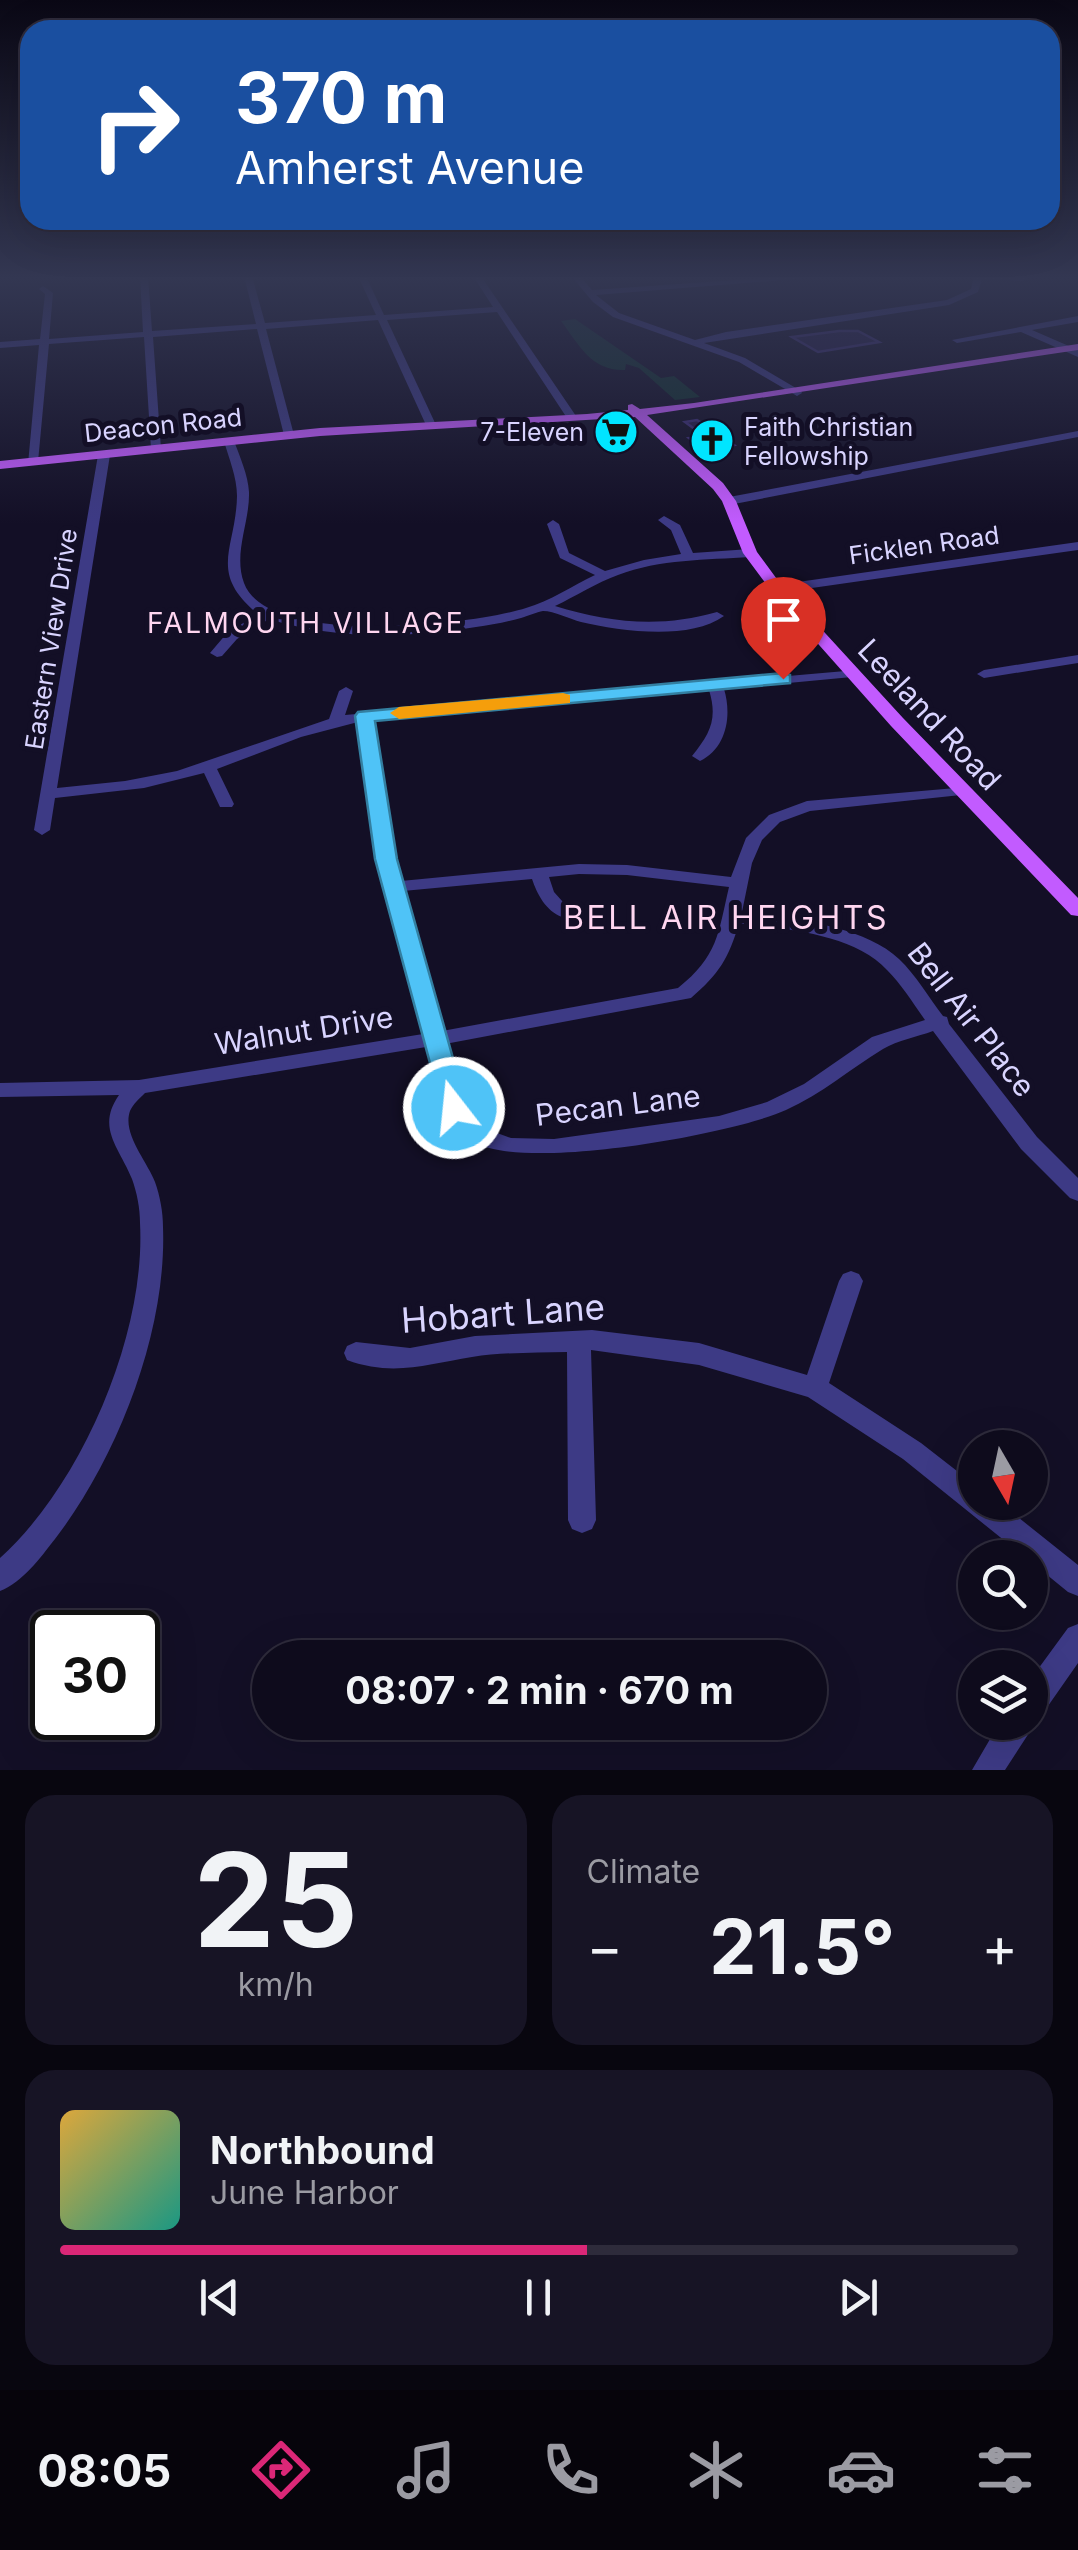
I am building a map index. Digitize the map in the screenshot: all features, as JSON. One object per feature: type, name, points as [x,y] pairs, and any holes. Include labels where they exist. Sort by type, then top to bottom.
[{"type":"main road","name":"Deacon Road","points":[[0,465],[289,435],[635,410],[794,391],[999,359]]},
{"type":"main road","name":"Leeland Road","points":[[635,410],[707,474],[729,501],[750,553],[777,589],[960,790],[1078,910]]},
{"type":"street","points":[[32,462],[42,359]]},
{"type":"street","points":[[150,359],[156,449]]},
{"type":"street","points":[[269,359],[289,435]]},
{"type":"street","points":[[400,359],[430,425]]},
{"type":"street","points":[[532,359],[571,416]]},
{"type":"street","points":[[738,359],[794,391]]},
{"type":"street","points":[[729,501],[1078,434]]},
{"type":"street","points":[[229,441],[243,494],[233,551],[236,576],[247,600],[268,614],[310,627],[352,630],[483,622],[543,607],[604,576],[649,562],[750,553]]},
{"type":"street","name":"Eastern View Drive","points":[[42,830],[104,454]]},
{"type":"street","points":[[664,520],[676,528],[689,557]]},
{"type":"street","points":[[553,524],[564,556],[604,576]]},
{"type":"street","name":"Ficklen Road","points":[[777,589],[1078,546]]},
{"type":"street","points":[[543,607],[583,620],[621,626],[698,622],[717,616]]},
{"type":"street","points":[[217,653],[232,636],[268,614]]},
{"type":"street","points":[[984,674],[1078,659]]},
{"type":"street","points":[[48,794],[134,786],[208,766],[292,732],[365,716],[852,673]]},
{"type":"street","points":[[700,756],[722,726],[722,704],[715,685]]},
{"type":"street","points":[[336,721],[346,691]]},
{"type":"street","name":"Pecan Lane","points":[[365,716],[393,887],[434,1039],[458,1117],[496,1142],[531,1148],[695,1129],[748,1117],[811,1089],[879,1042],[940,1022]]},
{"type":"street","points":[[208,766],[226,804]]},
{"type":"street","name":"Walnut Drive","points":[[0,1090],[139,1086],[434,1039],[684,993],[715,970],[751,840],[766,822],[784,812],[960,790]]},
{"type":"street","points":[[393,887],[539,872],[628,870],[738,883]]},
{"type":"street","points":[[539,872],[546,894],[562,911]]},
{"type":"street","name":"Bell Air Place","points":[[732,916],[814,927],[863,943],[904,974],[1029,1142],[1078,1192]]},
{"type":"street","points":[[0,1577],[33,1548],[78,1487],[94,1456],[140,1324],[152,1260],[150,1204],[119,1120],[126,1101],[139,1086]]},
{"type":"street","points":[[814,1388],[851,1281]]},
{"type":"street","points":[[578,1341],[582,1520]]},
{"type":"street","name":"Hobart Lane","points":[[356,1353],[410,1359],[475,1346],[578,1341],[699,1354],[814,1388],[912,1451],[958,1488]]},
{"type":"street","name":"Hobart Lane","points":[[999,1520],[1078,1582]]},
{"type":"street","points":[[1048,1680],[1078,1638]]},
{"type":"street","points":[[987,1770],[1006,1740]]},
{"type":"green space","points":[[592,359],[633,359],[661,378],[674,376],[700,397],[675,400],[639,368],[626,364],[625,370],[613,369]]},
{"type":"building","name":"Faith Christian Fellowship","points":[[697,420],[734,445],[705,450],[689,438],[704,436],[685,422]]},
{"type":"slow traffic","points":[[399,713],[563,699]]},
{"type":"place","name":"7-Eleven","points":[[616,432]]},
{"type":"place","name":"Faith Christian Fellowship","points":[[712,441]]},
{"type":"district","name":"FALMOUTH VILLAGE","points":[[306,623]]},
{"type":"district","name":"BELL AIR HEIGHTS","points":[[726,918]]},
{"type":"route","points":[[454,1108],[386,859],[365,716],[783,679]]}]
